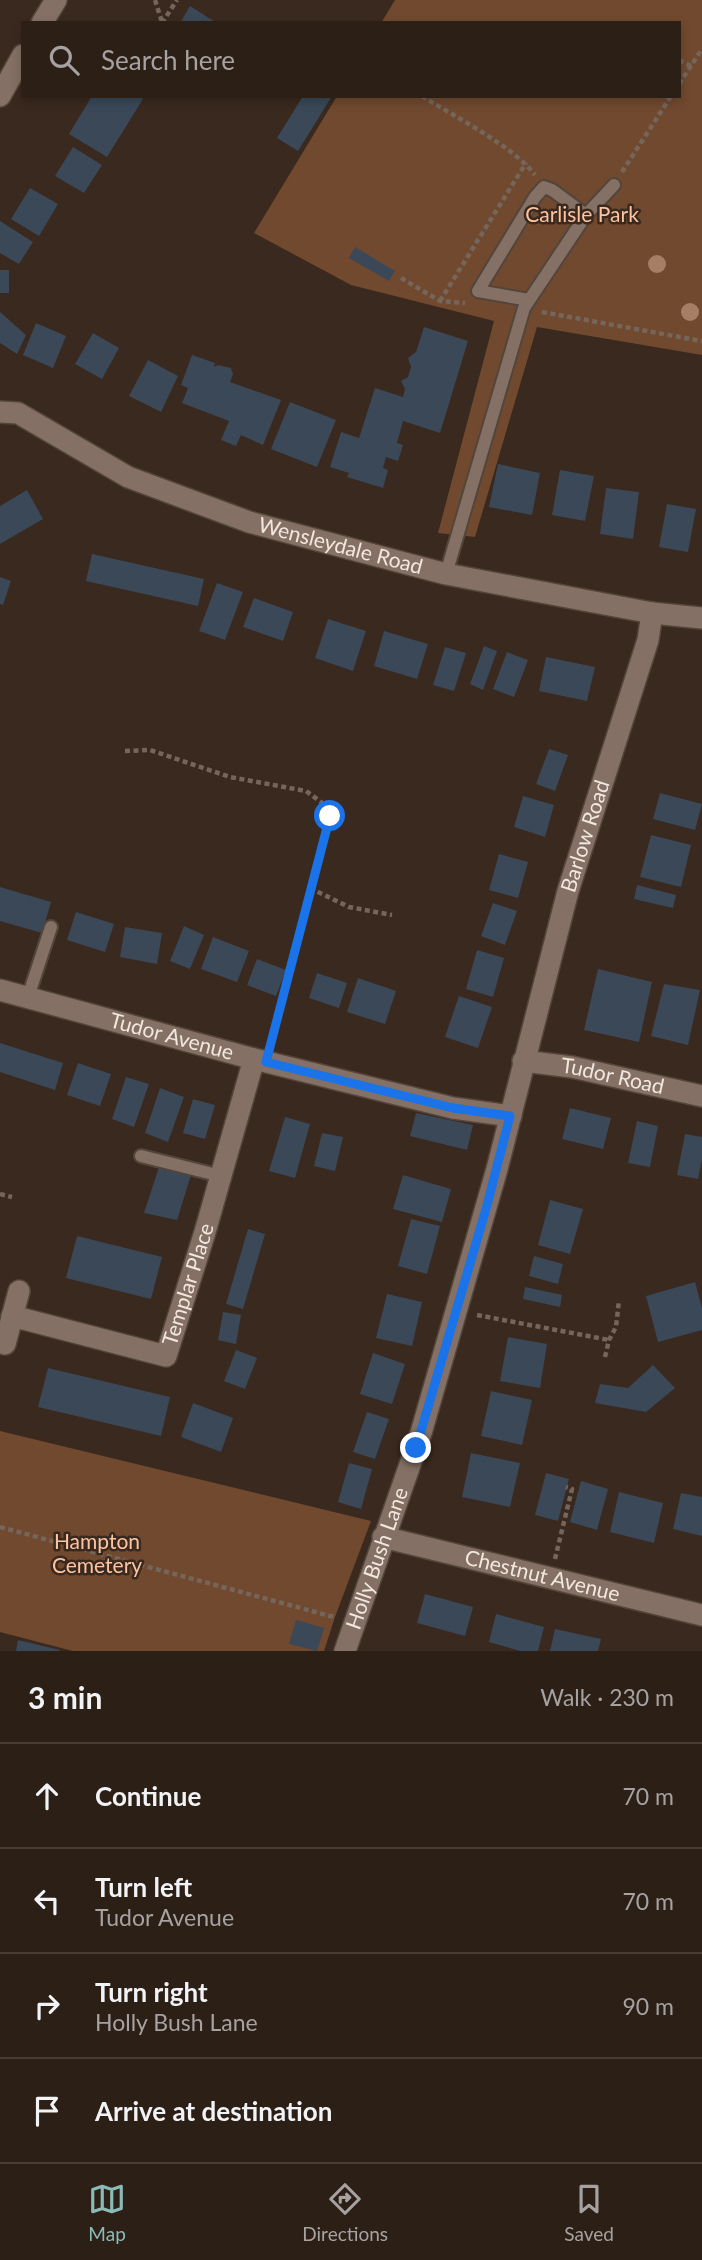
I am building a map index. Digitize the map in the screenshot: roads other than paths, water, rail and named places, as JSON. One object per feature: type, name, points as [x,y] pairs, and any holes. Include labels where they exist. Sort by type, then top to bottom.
[{"type":"street","points":[[43,21],[56,0]]},
{"type":"street","points":[[0,96],[21,59]]},
{"type":"street","name":"Wensleydale Road","points":[[0,412],[18,414],[128,477],[237,517],[446,574],[652,612],[702,618]]},
{"type":"street","name":"Barlow Road","points":[[523,1061],[568,891],[648,640],[652,612]]},
{"type":"street","name":"Tudor Avenue","points":[[0,990],[260,1060],[453,1108],[510,1116]]},
{"type":"street","name":"Templar Place","points":[[12,1316],[166,1356],[260,1060]]},
{"type":"street","name":"Tudor Road","points":[[523,1061],[572,1067],[702,1096]]},
{"type":"street","name":"Holly Bush Lane","points":[[345,1651],[421,1433],[486,1209],[523,1061]]},
{"type":"street","points":[[5,1344],[19,1291]]},
{"type":"street","name":"Chestnut Avenue","points":[[383,1537],[702,1615]]},
{"type":"lane","points":[[446,574],[527,304],[586,215],[614,185]]},
{"type":"lane","points":[[527,304],[478,291],[535,197],[544,187],[586,215]]},
{"type":"lane","points":[[28,998],[51,928]]},
{"type":"lane","points":[[141,1156],[221,1176]]},
{"type":"park label","name":"Carlisle Park","points":[[582,215]]},
{"type":"park label","name":"Hampton Cemetery","points":[[97,1554]]}]
